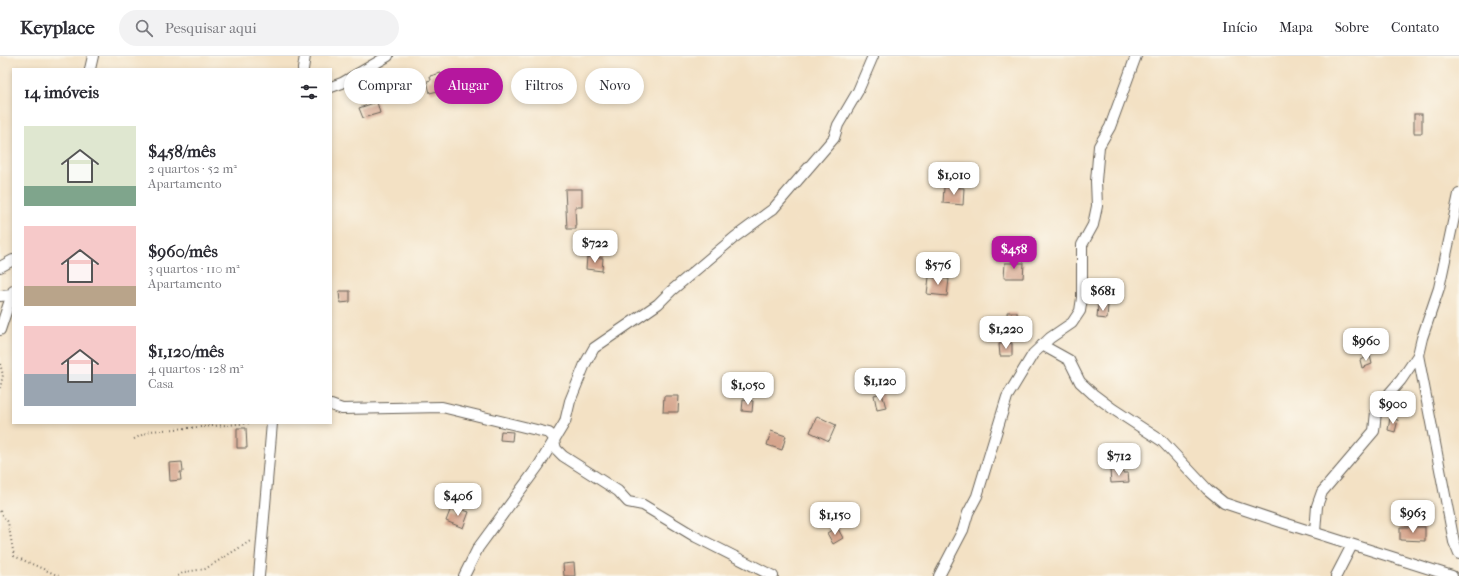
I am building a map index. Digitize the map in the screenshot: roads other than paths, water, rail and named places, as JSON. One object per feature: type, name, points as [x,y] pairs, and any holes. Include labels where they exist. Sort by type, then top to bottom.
[{"type":"street","points":[[90,68],[93,56]]},
{"type":"street","points":[[332,87],[342,83],[388,56]]},
{"type":"street","points":[[464,576],[478,548],[539,465],[565,422],[570,401],[585,364],[594,348],[658,304],[670,291],[735,237],[773,209],[834,138],[840,119],[858,91],[873,56]]},
{"type":"street","points":[[939,576],[963,530],[968,513],[978,496],[1007,397],[1033,354],[1042,345],[1072,323],[1080,311],[1082,298],[1082,244],[1093,225],[1097,206],[1096,181],[1099,146],[1110,127],[1136,56]]},
{"type":"street","points":[[1315,532],[1317,506],[1322,492],[1374,431],[1376,412],[1380,404],[1401,380],[1418,355],[1422,338],[1439,288],[1459,194]]},
{"type":"street","points":[[0,267],[12,261]]},
{"type":"street","points":[[0,296],[12,294],[0,330]]},
{"type":"street","points":[[1042,345],[1069,360],[1080,382],[1093,394],[1162,441],[1207,489],[1224,503],[1452,576]]},
{"type":"street","points":[[1418,355],[1451,527],[1459,554]]},
{"type":"street","points":[[332,405],[342,409],[442,407],[549,433],[554,441],[556,449],[563,456],[618,491],[628,502],[644,505],[696,538],[773,576]]},
{"type":"street","points":[[259,576],[272,424]]},
{"type":"street","points":[[1336,576],[1352,545]]}]
